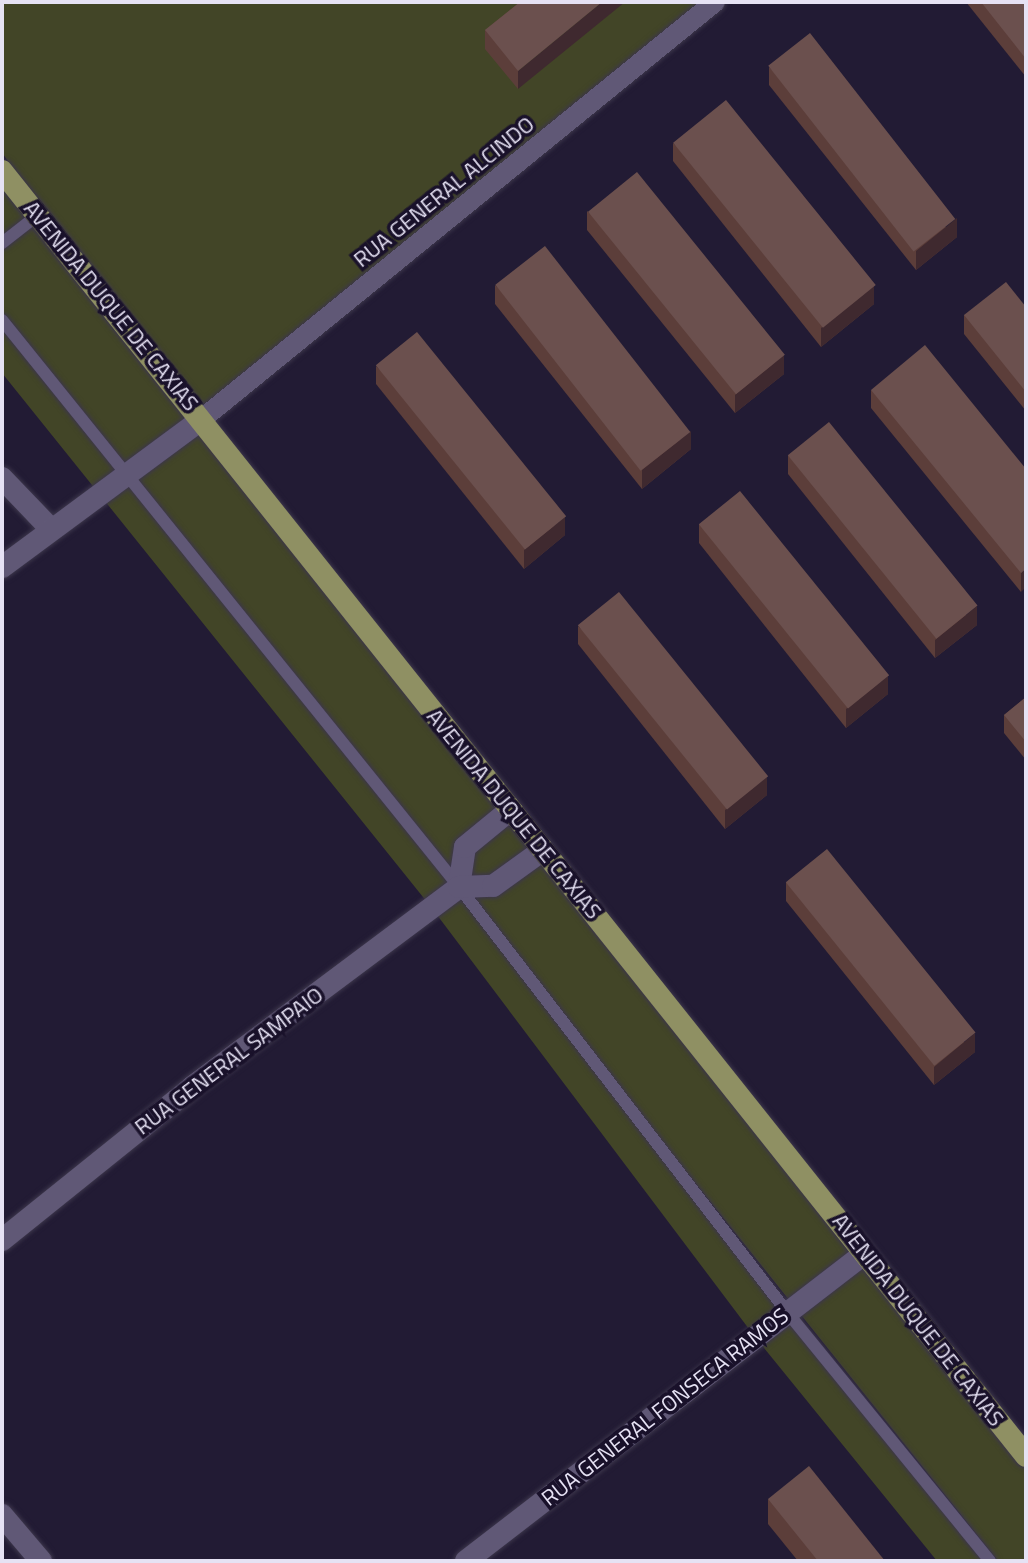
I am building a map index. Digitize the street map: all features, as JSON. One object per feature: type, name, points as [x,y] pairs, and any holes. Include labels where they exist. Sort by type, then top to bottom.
[{"type":"main road","name":"AVENIDA DUQUE DE CAXIAS","points":[[2,171],[1026,1456]]},
{"type":"street","name":"RUA GENERAL ALCINDO","points":[[202,419],[715,2]]},
{"type":"street","points":[[2,567],[125,472],[202,419]]},
{"type":"street","points":[[2,478],[50,528]]},
{"type":"street","points":[[510,810],[465,847],[459,887],[493,886],[543,850]]},
{"type":"street","name":"RUA GENERAL SAMPAIO","points":[[2,1240],[192,1087],[459,887]]},
{"type":"street","name":"RUA GENERAL FONSECA RAMOS","points":[[466,1561],[864,1254]]},
{"type":"street","points":[[2,1515],[41,1561]]},
{"type":"lane","points":[[2,243],[38,215]]},
{"type":"lane","points":[[2,320],[459,887],[787,1312],[990,1561]]},
{"type":"green space","points":[[2,2],[719,2],[205,416],[1026,1443],[1026,1561],[998,1561],[496,934],[990,1561],[937,1561],[755,1337],[431,907],[2,373],[2,171],[87,266],[2,153]]},
{"type":"building","points":[[520,2],[602,2],[518,71],[485,30]]},
{"type":"building","points":[[981,2],[1026,2],[1026,59]]},
{"type":"building","points":[[810,33],[955,219],[914,252],[768,66]]},
{"type":"building","points":[[726,100],[876,285],[823,328],[673,143]]},
{"type":"building","points":[[637,172],[785,355],[736,394],[588,212]]},
{"type":"building","points":[[545,246],[690,432],[641,471],[495,285]]},
{"type":"building","points":[[1006,282],[1026,307],[1026,392],[964,315]]},
{"type":"building","points":[[417,332],[566,516],[525,550],[376,365]]},
{"type":"building","points":[[925,345],[1026,469],[1026,569],[1021,573],[871,390]]},
{"type":"building","points":[[829,422],[978,605],[936,639],[788,455]]},
{"type":"building","points":[[740,491],[889,675],[848,709],[699,524]]},
{"type":"building","points":[[619,592],[768,776],[727,810],[578,625]]},
{"type":"building","points":[[1026,697],[1026,742],[1004,715]]},
{"type":"building","points":[[827,849],[976,1032],[934,1066],[786,882]]},
{"type":"building","points":[[809,1466],[885,1561],[818,1561],[768,1499]]}]
